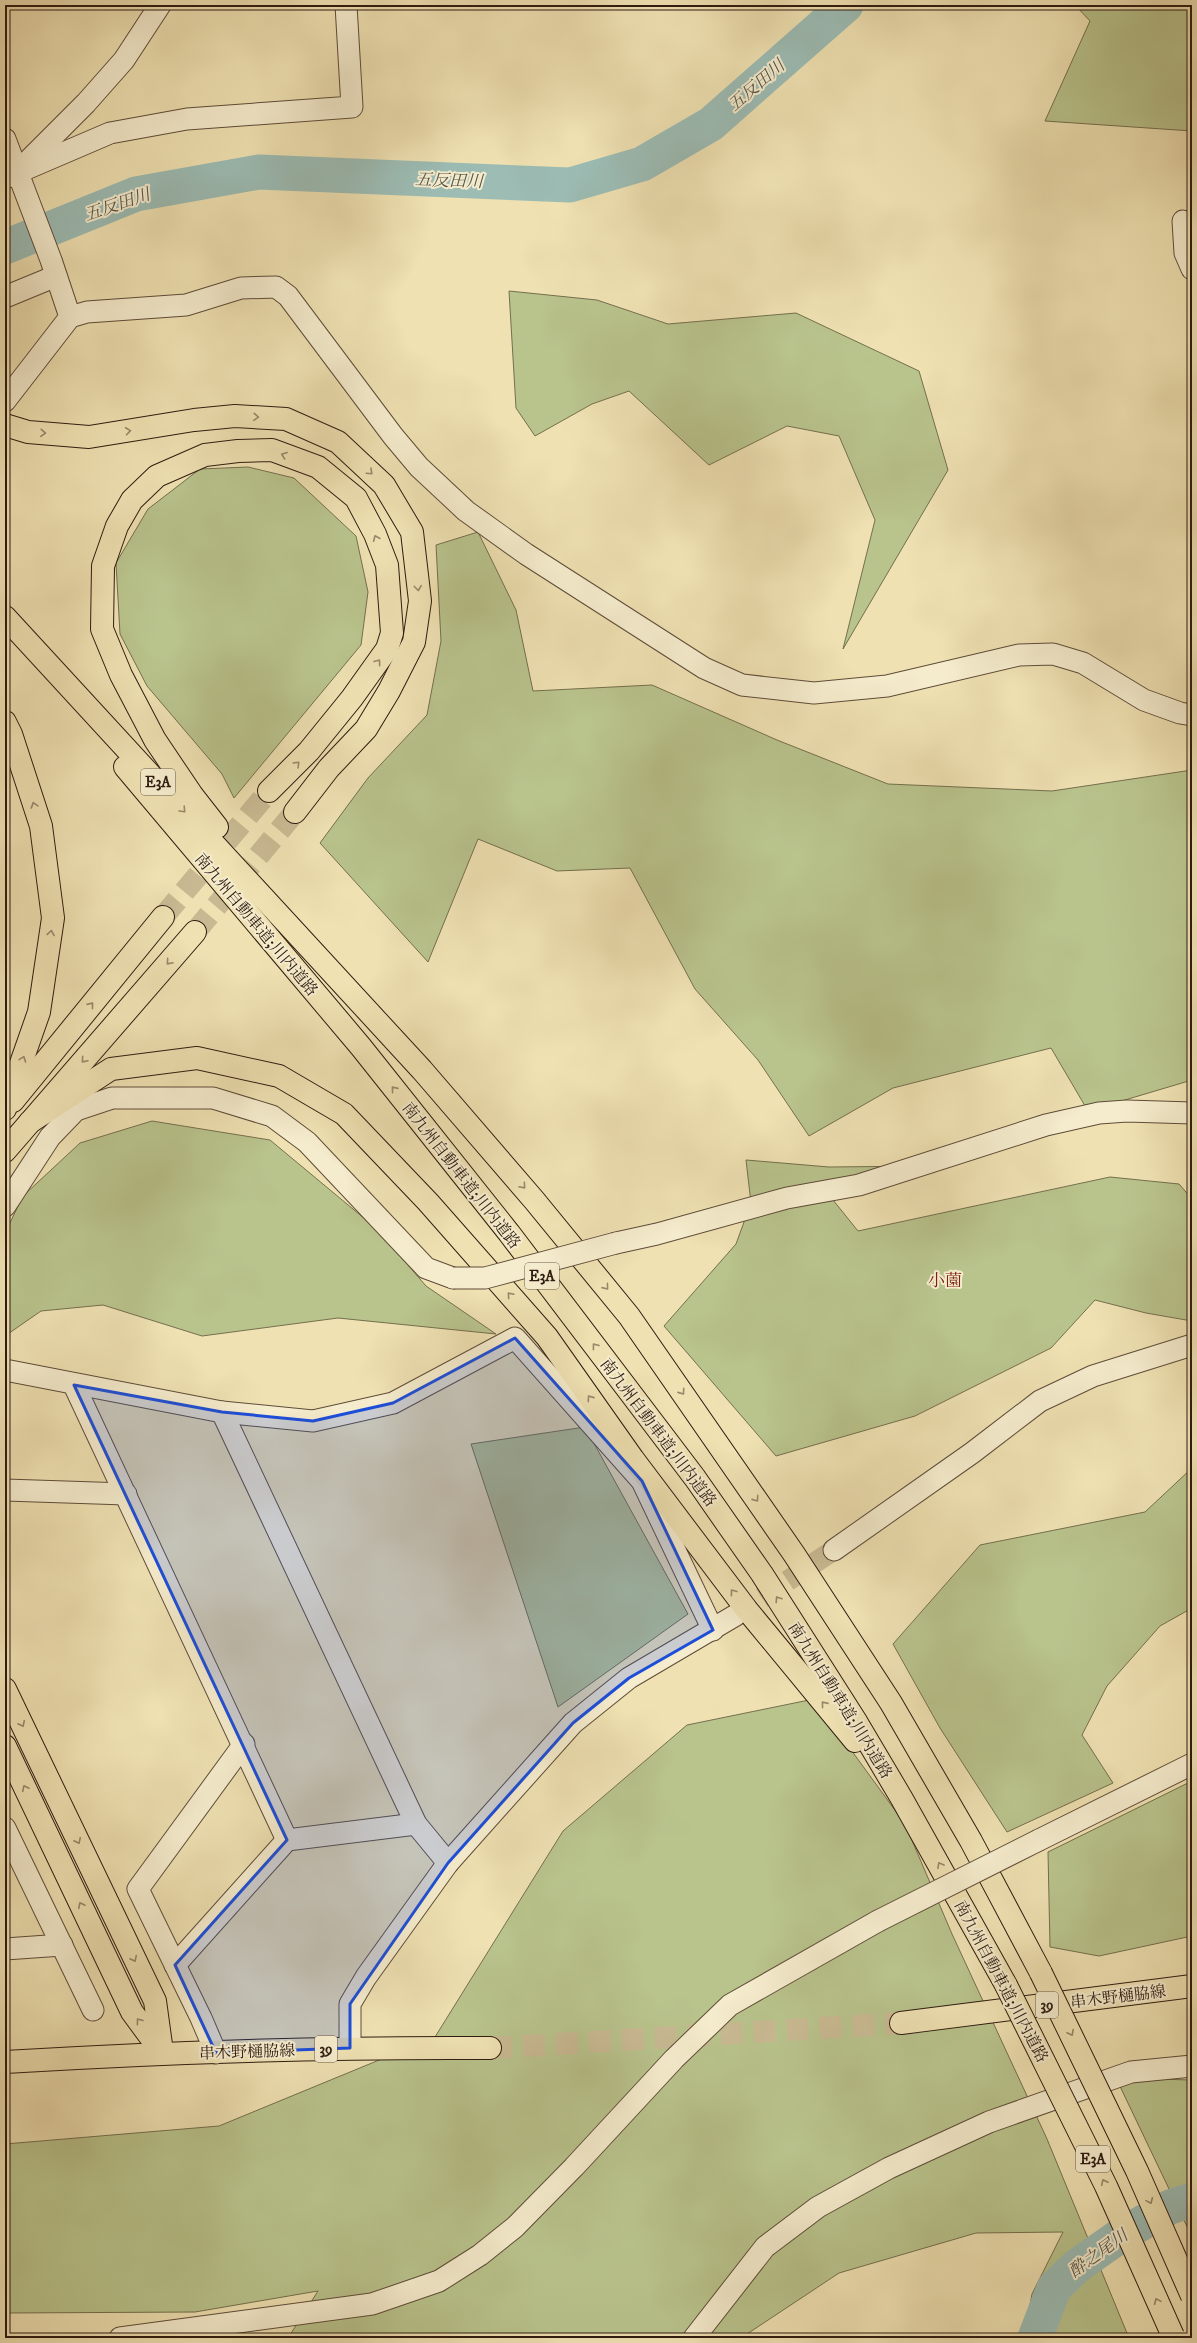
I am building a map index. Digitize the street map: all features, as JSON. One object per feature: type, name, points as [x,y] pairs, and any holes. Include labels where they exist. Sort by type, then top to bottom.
[{"type":"main road","points":[[5,426],[28,432],[89,437],[207,418],[235,416],[286,420],[338,442],[384,485],[412,532],[420,601],[414,642],[390,691],[366,729],[329,768],[294,812]]},
{"type":"main road","points":[[270,791],[309,751],[352,698],[388,649],[392,633],[387,565],[375,534],[356,498],[318,467],[272,450],[238,451],[205,455],[157,476],[132,500],[117,526],[104,566],[102,629],[118,668],[155,740],[192,795],[238,854],[404,1035],[509,1170]]},
{"type":"main road","name":"南九州自動車道;川内道路","points":[[5,617],[422,1070],[509,1170],[629,1316],[794,1554],[890,1703],[937,1781],[1041,1973],[1134,2164],[1192,2296]]},
{"type":"main road","name":"南九州自動車道;川内道路","points":[[5,617],[163,813],[361,1047],[509,1233],[695,1478],[762,1574],[857,1722],[1006,1985],[1106,2186],[1173,2337]]},
{"type":"main road","points":[[5,722],[11,734],[41,826],[53,918],[39,1012],[5,1110]]},
{"type":"main road","points":[[5,1110],[163,917]]},
{"type":"main road","points":[[5,1151],[195,932]]},
{"type":"main road","points":[[30,1122],[111,1069],[197,1058],[279,1076],[344,1114],[428,1202],[547,1337],[633,1459],[747,1610],[902,1799]]},
{"type":"main road","points":[[5,1689],[155,2001],[162,2052]]},
{"type":"main road","points":[[5,1746],[132,2012],[162,2052]]},
{"type":"main road","name":"串木野樋脇線","points":[[901,2023],[1192,1986]]},
{"type":"main road","name":"串木野樋脇線","points":[[5,2062],[162,2052],[216,2054],[350,2048],[490,2048]]},
{"type":"street","points":[[14,178],[86,103],[124,60],[160,5]]},
{"type":"street","points":[[14,178],[118,131],[187,119],[352,107],[346,5]]},
{"type":"street","points":[[5,139],[14,178],[54,268],[70,317]]},
{"type":"street","points":[[1183,221],[1185,253],[1192,269]]},
{"type":"street","points":[[5,297],[54,268]]},
{"type":"street","points":[[5,401],[70,317],[87,312],[186,305],[241,288],[276,287],[288,296],[393,436],[420,467],[466,511],[526,554],[704,668],[742,685],[814,693],[886,686],[1019,655],[1053,654],[1083,663],[1144,700],[1180,713],[1192,715]]},
{"type":"street","points":[[5,1206],[50,1137],[76,1110],[112,1098],[213,1098],[272,1116],[307,1142],[426,1268],[453,1278],[485,1278],[616,1243],[657,1234],[787,1198],[859,1185],[1046,1125],[1100,1113],[1127,1110],[1192,1113]]},
{"type":"street","points":[[5,1370],[74,1385],[222,1412],[313,1420],[393,1403],[515,1338],[642,1480],[713,1630]]},
{"type":"street","points":[[834,1550],[972,1453],[1040,1401],[1093,1376],[1192,1345]]},
{"type":"street","points":[[74,1385],[244,1744],[287,1840]]},
{"type":"street","points":[[222,1412],[416,1824],[448,1863]]},
{"type":"street","points":[[5,1490],[126,1494]]},
{"type":"street","points":[[350,2048],[350,2004],[366,1977],[448,1863],[573,1722],[629,1678],[713,1630],[736,1615]]},
{"type":"street","points":[[216,2054],[138,1889],[244,1744]]},
{"type":"street","points":[[120,2338],[372,2304],[439,2281],[480,2255],[515,2227],[574,2167],[674,2059],[730,2005],[878,1921],[1192,1764]]},
{"type":"street","points":[[175,1965],[287,1840],[416,1824]]},
{"type":"street","points":[[5,1828],[93,2010]]},
{"type":"street","points":[[5,1949],[62,1945]]},
{"type":"street","points":[[694,2338],[765,2247],[818,2207],[870,2178],[989,2122],[1130,2072],[1192,2066]]},
{"type":"highlighted area","points":[[515,1338],[642,1481],[713,1630],[629,1678],[573,1723],[448,1863],[350,2004],[350,2048],[216,2053],[175,1965],[287,1840],[74,1385],[222,1412],[313,1421],[393,1403]]},
{"type":"green space","points":[[1075,5],[1192,5],[1192,131],[1045,121],[1090,21]]},
{"type":"green space","points":[[509,291],[597,300],[668,324],[796,313],[919,371],[948,470],[843,649],[875,520],[839,436],[787,426],[709,465],[629,391],[592,404],[535,436],[516,408]]},
{"type":"green space","points":[[248,467],[294,478],[356,536],[368,592],[361,645],[234,798],[222,774],[147,686],[120,634],[116,563],[148,509],[200,469]]},
{"type":"green space","points":[[478,532],[516,610],[533,691],[652,685],[777,740],[888,784],[1052,791],[1192,770],[1192,1080],[1088,1111],[1051,1048],[893,1088],[809,1136],[758,1060],[695,989],[630,868],[557,871],[478,839],[428,962],[320,843],[368,778],[427,715],[441,641],[436,545]]},
{"type":"green space","points":[[152,1121],[270,1140],[377,1229],[426,1286],[496,1334],[338,1318],[202,1336],[103,1305],[41,1311],[5,1336],[5,1233],[23,1196],[80,1143]]},
{"type":"green space","points":[[746,1160],[829,1167],[928,1166],[833,1200],[858,1231],[1110,1177],[1179,1184],[1192,1199],[1192,1321],[1146,1313],[1095,1300],[1051,1348],[915,1416],[776,1456],[664,1326],[736,1244],[751,1203]]},
{"type":"green space","points":[[585,1427],[688,1614],[558,1707],[471,1444]]},
{"type":"green space","points":[[1192,1468],[1192,1608],[1160,1626],[1107,1686],[1082,1735],[1113,1783],[1007,1832],[940,1728],[893,1644],[980,1545],[1145,1512]]},
{"type":"green space","points":[[814,1699],[905,1824],[952,1934],[1047,2139],[1129,2338],[1024,2338],[1032,2294],[1063,2232],[976,2233],[839,2273],[741,2338],[288,2338],[318,2291],[195,2312],[5,2313],[5,2144],[219,2126],[435,2037],[563,1831],[687,1725]]},
{"type":"green space","points":[[1192,1781],[1192,1936],[1099,1956],[1050,1947],[1048,1852]]},
{"type":"green space","points":[[1116,2078],[1192,2080],[1192,2237]]},
{"type":"waterway","name":"五反田川","points":[[5,247],[136,194],[259,172],[570,185],[642,164],[711,124],[846,5]]},
{"type":"waterway","name":"酔之尾川","points":[[1035,2338],[1054,2288],[1077,2266],[1121,2235],[1170,2207],[1192,2200]]},
{"type":"tunnel","points":[[163,917],[269,791]]},
{"type":"tunnel","points":[[195,932],[295,812]]},
{"type":"tunnel","points":[[736,1615],[834,1550]]},
{"type":"tunnel","points":[[490,2048],[901,2023]]},
{"type":"district","name":"小薗","points":[[945,1280]]}]
